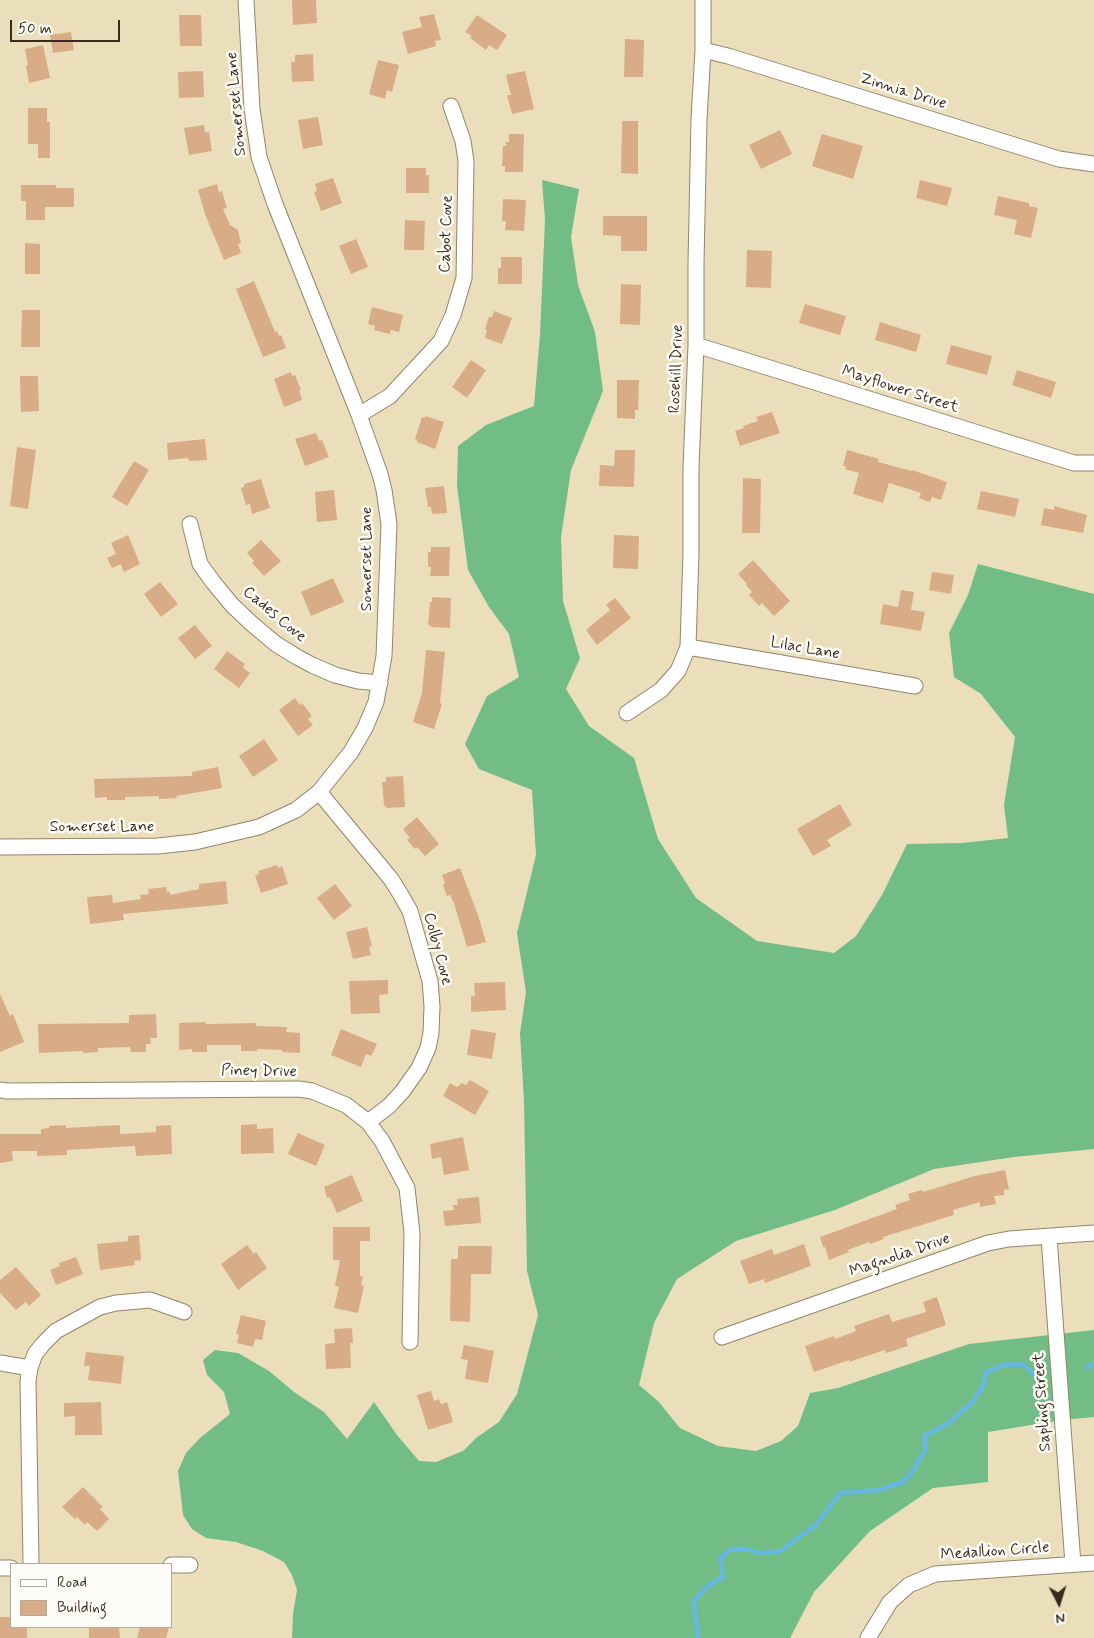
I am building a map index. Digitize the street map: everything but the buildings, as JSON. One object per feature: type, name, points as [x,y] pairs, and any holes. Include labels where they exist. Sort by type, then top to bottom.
[{"type":"street","name":"Somerset Lane","points":[[0,847],[142,846],[195,842],[259,826],[296,810],[319,792],[339,769],[365,728],[376,702],[384,656],[388,512],[380,474],[360,415],[275,204],[259,157],[252,109],[246,0]]},
{"type":"street","name":"Rosehill Drive","points":[[627,713],[661,690],[678,671],[688,647],[703,0]]},
{"type":"street","name":"Zinnia Drive","points":[[703,50],[1059,159],[1094,164]]},
{"type":"street","name":"Cabot Cove","points":[[360,415],[390,396],[441,341],[459,296],[464,278],[466,161],[463,141],[451,106]]},
{"type":"street","name":"Mayflower Street","points":[[696,345],[1074,463],[1094,463]]},
{"type":"street","name":"Cades Cove","points":[[190,524],[200,564],[212,582],[252,624],[276,644],[297,658],[316,667],[358,682],[380,683]]},
{"type":"street","name":"Lilac Lane","points":[[688,647],[915,686]]},
{"type":"street","name":"Colby Cove","points":[[319,792],[391,879],[401,895],[410,911],[431,988],[431,1033],[428,1048],[420,1068],[402,1092],[368,1122]]},
{"type":"street","name":"Piney Drive","points":[[0,1090],[299,1089],[312,1091],[346,1105],[368,1122],[382,1141],[407,1188],[412,1233],[410,1342]]},
{"type":"street","name":"Magnolia Drive","points":[[722,1337],[988,1243],[1009,1239],[1094,1233]]},
{"type":"street","name":"Sapling Street","points":[[1049,1237],[1072,1564]]},
{"type":"street","points":[[31,1563],[28,1381],[30,1368],[38,1351],[56,1331],[100,1307],[116,1303],[150,1300],[184,1312]]},
{"type":"street","points":[[0,1362],[30,1368]]},
{"type":"street","name":"Medallion Circle","points":[[868,1638],[890,1602],[910,1585],[934,1574],[1094,1563]]},
{"type":"street","points":[[172,1565],[190,1565]]},
{"type":"green space","points":[[542,180],[579,189],[571,237],[578,285],[595,332],[603,391],[571,470],[561,537],[563,601],[580,658],[566,689],[589,726],[634,758],[658,839],[696,898],[757,941],[834,953],[856,936],[882,895],[907,844],[962,843],[1008,838],[1004,805],[1015,737],[981,694],[954,677],[949,633],[968,595],[978,564],[1094,594],[1094,1149],[1014,1157],[934,1169],[835,1210],[736,1241],[677,1279],[654,1323],[639,1385],[658,1401],[680,1428],[718,1446],[756,1451],[781,1441],[798,1426],[810,1393],[838,1388],[969,1344],[1094,1330],[1094,1417],[1062,1420],[988,1432],[988,1482],[933,1488],[870,1531],[814,1592],[790,1638],[292,1638],[297,1590],[292,1575],[284,1562],[263,1551],[236,1542],[206,1538],[192,1529],[183,1515],[178,1471],[186,1453],[200,1438],[230,1414],[224,1392],[207,1375],[203,1360],[215,1350],[238,1353],[269,1371],[294,1392],[324,1412],[347,1439],[374,1402],[397,1435],[419,1461],[436,1462],[463,1451],[476,1438],[499,1422],[517,1394],[538,1315],[527,1271],[524,1101],[520,1033],[526,992],[517,933],[536,855],[532,790],[479,769],[465,744],[487,696],[519,677],[509,634],[489,607],[468,570],[457,486],[458,446],[486,425],[534,406],[540,335],[545,220]]},
{"type":"waterway","points":[[1087,1368],[1094,1363]]},
{"type":"waterway","points":[[698,1638],[694,1600],[708,1586],[723,1577],[720,1558],[731,1549],[747,1549],[758,1553],[779,1552],[816,1525],[840,1493],[879,1490],[903,1482],[913,1471],[926,1448],[924,1436],[949,1423],[974,1400],[984,1385],[985,1373],[1003,1365],[1023,1364],[1036,1377]]}]
